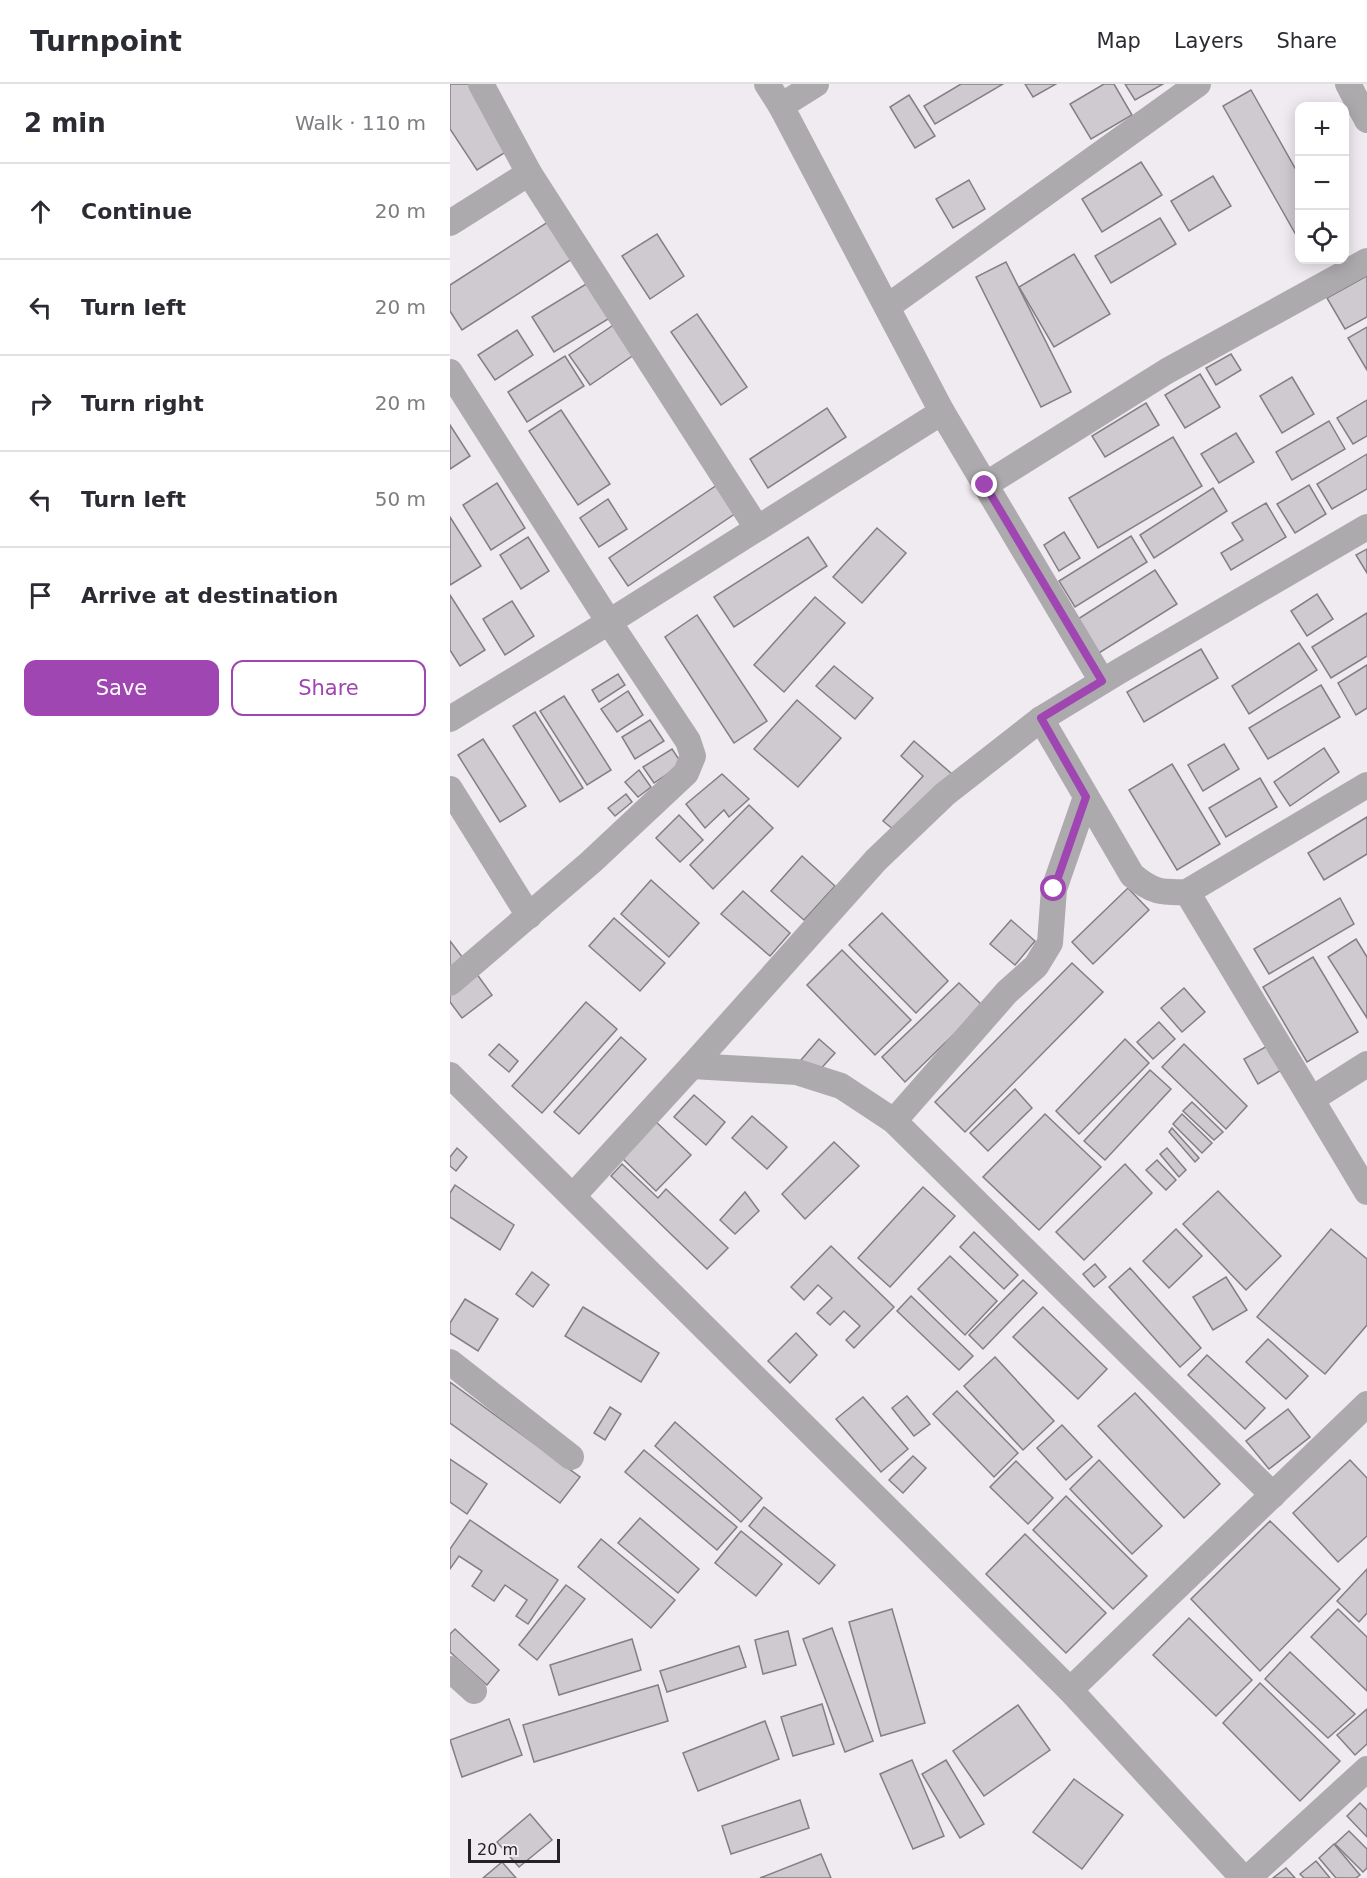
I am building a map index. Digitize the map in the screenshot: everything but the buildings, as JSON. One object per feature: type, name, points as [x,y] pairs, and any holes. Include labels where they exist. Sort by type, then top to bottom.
[{"type":"street","points":[[481,84],[529,173],[757,528]]},
{"type":"street","points":[[767,84],[781,106],[942,412],[1102,681]]},
{"type":"street","points":[[781,106],[816,84]]},
{"type":"street","points":[[887,307],[1198,84]]},
{"type":"street","points":[[1348,84],[1367,120]]},
{"type":"street","points":[[450,223],[529,173]]},
{"type":"street","points":[[985,485],[1167,371],[1367,261]]},
{"type":"street","points":[[450,372],[609,622],[688,741],[693,756],[686,773],[591,862],[450,983]]},
{"type":"street","points":[[450,719],[609,622],[942,412]]},
{"type":"street","points":[[573,1197],[876,860],[945,794],[1041,718],[1367,527]]},
{"type":"street","points":[[1041,718],[1132,874],[1146,887],[1163,893],[1187,892],[1367,785]]},
{"type":"street","points":[[450,789],[529,916]]},
{"type":"street","points":[[894,1121],[1007,992],[1036,966],[1046,951],[1050,943],[1054,889],[1086,797]]},
{"type":"street","points":[[1187,892],[1367,1192]]},
{"type":"street","points":[[1312,1099],[1367,1064]]},
{"type":"street","points":[[692,1066],[797,1072],[841,1086],[894,1121],[1273,1495]]},
{"type":"street","points":[[450,1075],[1070,1690],[1243,1878]]},
{"type":"street","points":[[450,1362],[571,1457]]},
{"type":"street","points":[[1070,1690],[1367,1404]]},
{"type":"street","points":[[450,1669],[474,1690]]},
{"type":"street","points":[[1248,1878],[1367,1769]]},
{"type":"route","points":[[985,485],[1102,681],[1041,718],[1086,797],[1054,889]]}]
